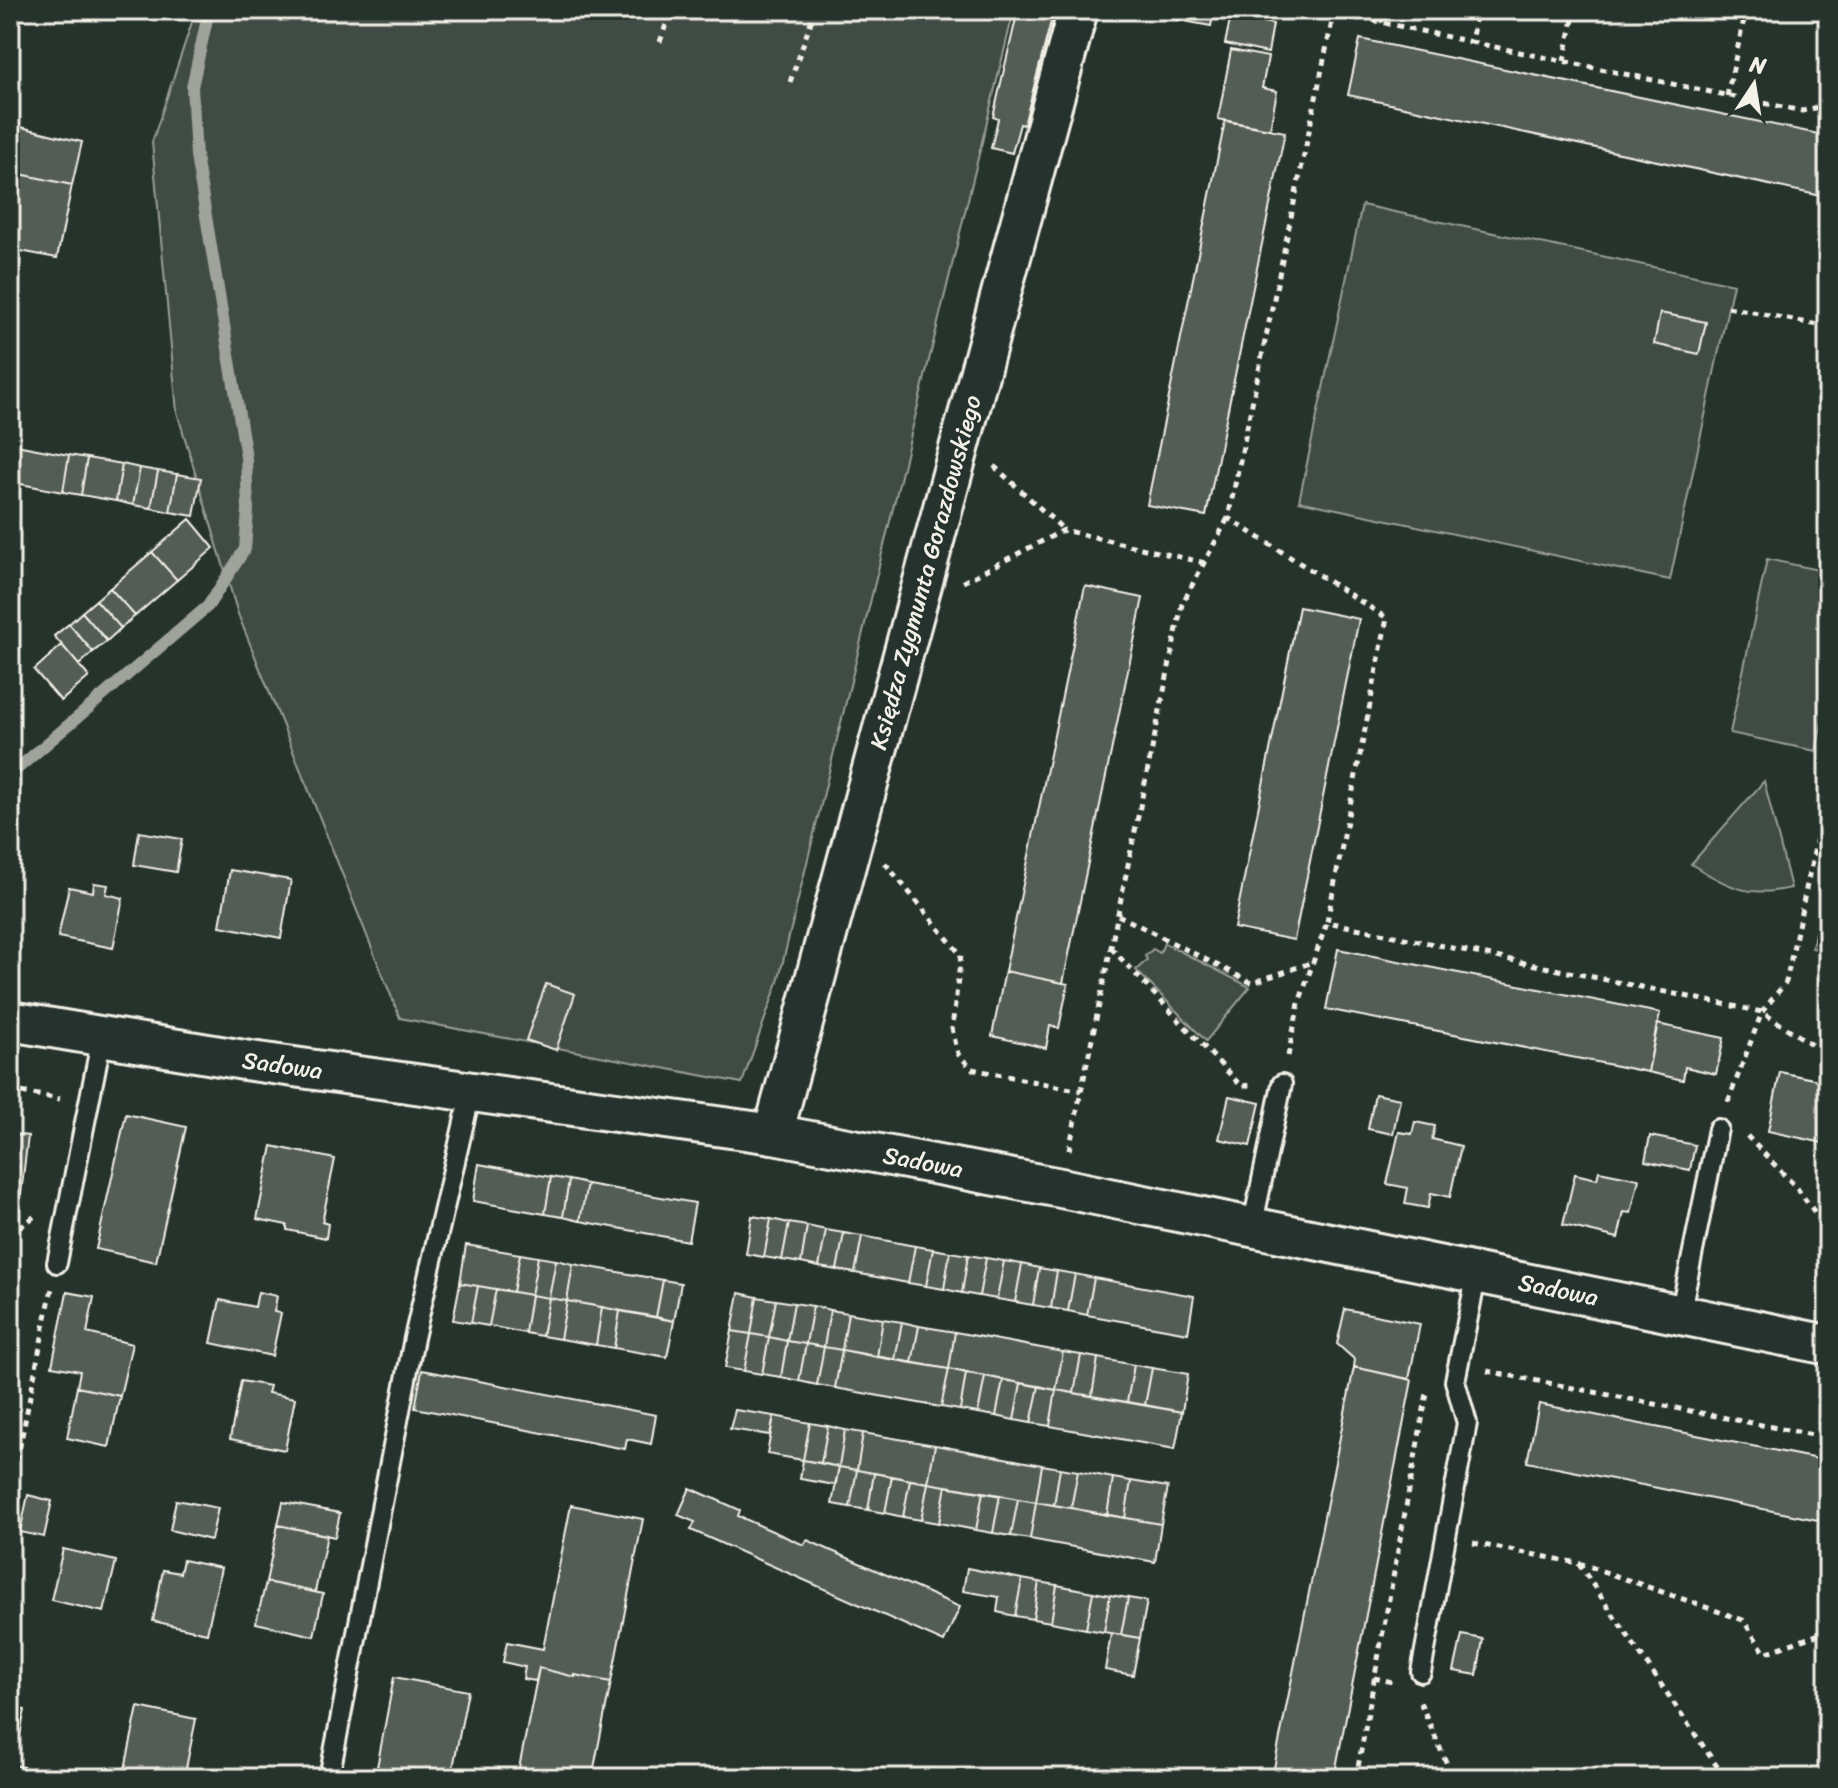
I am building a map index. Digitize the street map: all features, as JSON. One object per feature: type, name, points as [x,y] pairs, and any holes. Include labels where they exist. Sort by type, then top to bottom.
[{"type":"street","name":"Księdza Zygmunta Gorazdowskiego","points":[[773,1134],[1078,10]]},
{"type":"street","name":"Sadowa","points":[[10,1021],[244,1060],[773,1134],[1828,1345]]},
{"type":"lane","points":[[57,1263],[102,1037]]},
{"type":"lane","points":[[1252,1228],[1282,1084]]},
{"type":"lane","points":[[329,1778],[414,1338],[471,1092]]},
{"type":"lane","points":[[1680,1315],[1722,1120]]},
{"type":"lane","points":[[1421,1672],[1467,1423],[1455,1381],[1477,1273]]},
{"type":"path","points":[[660,42],[671,10]]},
{"type":"path","points":[[790,82],[815,10]]},
{"type":"path","points":[[1326,10],[1802,111],[1828,105]]},
{"type":"path","points":[[1374,10],[1384,23]]},
{"type":"path","points":[[1471,42],[1477,10]]},
{"type":"path","points":[[1564,61],[1575,10]]},
{"type":"path","points":[[1727,96],[1746,10]]},
{"type":"path","points":[[1066,1163],[1182,604],[1228,518],[1334,12]]},
{"type":"path","points":[[1728,307],[1828,327]]},
{"type":"path","points":[[958,452],[990,463],[1064,530],[1205,563]]},
{"type":"path","points":[[1111,948],[1241,1086],[1282,1084],[1299,1003],[1327,922],[1387,618],[1228,518]]},
{"type":"path","points":[[925,574],[965,583],[1064,530]]},
{"type":"path","points":[[1828,787],[1786,982],[1762,1012],[1722,1120],[1796,1187],[1828,1230]]},
{"type":"path","points":[[856,827],[961,955],[952,1028],[958,1054],[972,1069],[1081,1091]]},
{"type":"path","points":[[1118,915],[1252,983],[1313,962]]},
{"type":"path","points":[[1327,922],[1762,1012],[1828,1055]]},
{"type":"path","points":[[10,1090],[60,1097],[58,1111]]},
{"type":"path","points":[[10,1235],[41,1211]]},
{"type":"path","points":[[10,1495],[57,1263]]},
{"type":"path","points":[[1458,1365],[1828,1438]]},
{"type":"path","points":[[1356,1778],[1429,1384]]},
{"type":"path","points":[[1445,1538],[1578,1563],[1743,1620],[1765,1653],[1828,1631]]},
{"type":"path","points":[[1578,1563],[1725,1778]]},
{"type":"path","points":[[1374,1678],[1401,1684]]},
{"type":"path","points":[[1419,1700],[1453,1778]]},
{"type":"shaded area","points":[[196,10],[1014,10],[778,982],[742,1083],[400,1018],[238,614],[177,412],[152,142]]},
{"type":"shaded area","points":[[1362,205],[1733,284],[1670,580],[1299,501]]},
{"type":"shaded area","points":[[1767,559],[1828,572],[1828,693],[1816,751],[1730,733]]},
{"type":"shaded area","points":[[1764,781],[1791,888],[1763,892],[1727,884],[1691,864]]},
{"type":"shaded area","points":[[1828,867],[1828,951],[1812,948]]},
{"type":"shaded area","points":[[1164,943],[1250,987],[1206,1041],[1136,970],[1153,949],[1160,953]]},
{"type":"building","points":[[1018,10],[1054,10],[1024,125],[1020,124],[1012,153],[991,148],[998,119],[993,117]]},
{"type":"building","points":[[1170,10],[1214,10],[1211,26],[1168,18]]},
{"type":"building","points":[[1231,15],[1273,24],[1268,53],[1225,44]]},
{"type":"building","points":[[1360,39],[1828,136],[1826,197],[1348,95]]},
{"type":"building","points":[[1231,50],[1268,57],[1262,88],[1277,91],[1270,129],[1218,119]]},
{"type":"building","points":[[1225,121],[1285,132],[1206,516],[1147,505]]},
{"type":"building","points":[[21,127],[82,142],[72,185],[11,172]]},
{"type":"building","points":[[11,172],[72,185],[57,258],[10,249]]},
{"type":"building","points":[[1660,313],[1706,322],[1699,354],[1654,344]]},
{"type":"building","points":[[10,444],[16,445],[10,480]]},
{"type":"building","points":[[16,445],[69,455],[63,492],[10,482]]},
{"type":"building","points":[[69,455],[87,458],[81,495],[63,492]]},
{"type":"building","points":[[87,458],[122,464],[116,501],[81,495]]},
{"type":"building","points":[[122,464],[140,468],[133,505],[116,501]]},
{"type":"building","points":[[140,468],[158,471],[151,508],[133,505]]},
{"type":"building","points":[[158,471],[177,474],[170,512],[151,508]]},
{"type":"building","points":[[177,474],[201,478],[194,516],[170,512]]},
{"type":"building","points":[[190,519],[214,548],[177,580],[152,552]]},
{"type":"building","points":[[152,552],[177,580],[135,616],[110,588]]},
{"type":"building","points":[[1085,586],[1143,598],[1063,983],[1005,971]]},
{"type":"building","points":[[110,588],[135,616],[121,628],[96,600]]},
{"type":"building","points":[[96,600],[121,628],[107,641],[82,612]]},
{"type":"building","points":[[1299,607],[1359,619],[1294,940],[1234,928]]},
{"type":"building","points":[[82,612],[107,641],[93,652],[69,624]]},
{"type":"building","points":[[69,624],[93,652],[79,665],[54,636]]},
{"type":"building","points":[[62,645],[89,677],[61,701],[34,670]]},
{"type":"building","points":[[139,832],[182,839],[176,872],[134,865]]},
{"type":"building","points":[[230,870],[291,880],[281,938],[220,926]]},
{"type":"building","points":[[94,883],[108,885],[106,894],[123,898],[113,948],[58,937],[69,887],[93,892]]},
{"type":"building","points":[[1338,949],[1660,1013],[1648,1072],[1326,1009]]},
{"type":"building","points":[[1005,971],[1068,984],[1059,1028],[1050,1026],[1046,1048],[992,1036]]},
{"type":"building","points":[[546,984],[575,994],[556,1050],[526,1040]]},
{"type":"building","points":[[1657,1024],[1724,1038],[1716,1074],[1685,1067],[1683,1080],[1648,1072]]},
{"type":"building","points":[[1780,1072],[1828,1082],[1828,1144],[1768,1131]]},
{"type":"building","points":[[1375,1094],[1400,1099],[1393,1134],[1368,1129]]},
{"type":"building","points":[[1229,1096],[1260,1103],[1250,1146],[1219,1139]]},
{"type":"building","points":[[126,1114],[186,1127],[156,1262],[96,1249]]},
{"type":"building","points":[[1415,1122],[1435,1126],[1432,1139],[1461,1146],[1450,1197],[1431,1193],[1428,1208],[1405,1204],[1408,1188],[1387,1184],[1399,1132],[1412,1134]]},
{"type":"building","points":[[10,1134],[28,1136],[21,1194],[10,1193]]},
{"type":"building","points":[[1650,1136],[1695,1145],[1690,1170],[1645,1161]]},
{"type":"building","points":[[272,1146],[335,1159],[322,1222],[328,1224],[326,1238],[287,1230],[287,1225],[257,1219]]},
{"type":"building","points":[[479,1164],[551,1177],[545,1214],[473,1201]]},
{"type":"building","points":[[1599,1171],[1639,1179],[1631,1213],[1624,1212],[1618,1238],[1563,1225],[1575,1174],[1597,1179]]},
{"type":"building","points":[[551,1177],[569,1180],[563,1217],[545,1214]]},
{"type":"building","points":[[569,1180],[587,1184],[580,1221],[563,1217]]},
{"type":"building","points":[[587,1184],[695,1203],[688,1241],[580,1221]]},
{"type":"building","points":[[752,1216],[771,1219],[764,1257],[746,1254]]},
{"type":"building","points":[[771,1219],[789,1223],[782,1260],[764,1257]]},
{"type":"building","points":[[789,1223],[807,1226],[801,1263],[782,1260]]},
{"type":"building","points":[[807,1226],[826,1230],[819,1267],[801,1263]]},
{"type":"building","points":[[826,1230],[844,1233],[837,1270],[819,1267]]},
{"type":"building","points":[[844,1233],[862,1236],[855,1273],[837,1270]]},
{"type":"building","points":[[862,1236],[915,1246],[908,1283],[855,1273]]},
{"type":"building","points":[[466,1245],[520,1254],[513,1292],[460,1283]]},
{"type":"building","points":[[915,1246],[933,1249],[926,1286],[908,1283]]},
{"type":"building","points":[[933,1249],[950,1252],[944,1289],[926,1286]]},
{"type":"building","points":[[950,1252],[968,1255],[962,1293],[944,1289]]},
{"type":"building","points":[[520,1254],[538,1257],[531,1295],[513,1292]]},
{"type":"building","points":[[968,1255],[986,1258],[979,1296],[962,1293]]},
{"type":"building","points":[[538,1257],[556,1260],[549,1298],[531,1295]]},
{"type":"building","points":[[986,1258],[1004,1261],[997,1299],[979,1296]]},
{"type":"building","points":[[556,1260],[573,1264],[567,1301],[549,1298]]},
{"type":"building","points":[[1004,1261],[1022,1264],[1015,1302],[997,1299]]},
{"type":"building","points":[[573,1264],[663,1280],[656,1317],[567,1301]]},
{"type":"building","points":[[1022,1264],[1039,1268],[1033,1305],[1015,1302]]},
{"type":"building","points":[[1039,1268],[1057,1271],[1051,1308],[1033,1305]]},
{"type":"building","points":[[1057,1271],[1075,1274],[1068,1311],[1051,1308]]},
{"type":"building","points":[[1075,1274],[1094,1278],[1087,1315],[1068,1311]]},
{"type":"building","points":[[1094,1278],[1194,1296],[1188,1333],[1087,1315]]},
{"type":"building","points":[[663,1280],[681,1283],[674,1321],[656,1317]]},
{"type":"building","points":[[460,1283],[478,1286],[471,1323],[453,1320]]},
{"type":"building","points":[[478,1286],[496,1289],[489,1326],[471,1323]]},
{"type":"building","points":[[496,1289],[531,1295],[525,1333],[489,1326]]},
{"type":"building","points":[[67,1292],[94,1297],[87,1333],[132,1344],[120,1396],[77,1387],[80,1371],[52,1366]]},
{"type":"building","points":[[258,1292],[277,1296],[274,1312],[281,1313],[272,1356],[211,1343],[220,1300],[255,1307]]},
{"type":"building","points":[[739,1293],[757,1297],[751,1334],[732,1331]]},
{"type":"building","points":[[531,1295],[549,1298],[542,1336],[525,1333]]},
{"type":"building","points":[[757,1297],[776,1300],[769,1337],[751,1334]]},
{"type":"building","points":[[549,1298],[567,1301],[560,1339],[542,1336]]},
{"type":"building","points":[[776,1300],[794,1303],[787,1341],[769,1337]]},
{"type":"building","points":[[567,1301],[602,1307],[596,1345],[560,1339]]},
{"type":"building","points":[[794,1303],[813,1306],[806,1344],[787,1341]]},
{"type":"building","points":[[813,1306],[830,1310],[824,1347],[806,1344]]},
{"type":"building","points":[[602,1307],[620,1311],[614,1348],[596,1345]]},
{"type":"building","points":[[1345,1309],[1420,1324],[1409,1379],[1354,1367],[1355,1360],[1337,1344]]},
{"type":"building","points":[[830,1310],[848,1313],[842,1350],[824,1347]]},
{"type":"building","points":[[620,1311],[674,1321],[667,1357],[614,1348]]},
{"type":"building","points":[[848,1313],[883,1319],[877,1357],[842,1350]]},
{"type":"building","points":[[883,1319],[902,1322],[895,1360],[877,1357]]},
{"type":"building","points":[[902,1322],[919,1326],[912,1363],[895,1360]]},
{"type":"building","points":[[919,1326],[955,1332],[949,1369],[912,1363]]},
{"type":"building","points":[[732,1331],[751,1334],[744,1371],[725,1368]]},
{"type":"building","points":[[955,1332],[1063,1352],[1056,1390],[949,1369]]},
{"type":"building","points":[[751,1334],[769,1337],[762,1374],[744,1371]]},
{"type":"building","points":[[769,1337],[787,1341],[781,1377],[762,1374]]},
{"type":"building","points":[[787,1341],[806,1344],[799,1381],[781,1377]]},
{"type":"building","points":[[806,1344],[824,1347],[817,1385],[799,1381]]},
{"type":"building","points":[[824,1347],[842,1350],[835,1388],[817,1385]]},
{"type":"building","points":[[842,1350],[949,1369],[941,1407],[835,1388]]},
{"type":"building","points":[[1063,1352],[1081,1355],[1074,1393],[1056,1390]]},
{"type":"building","points":[[1081,1355],[1098,1358],[1092,1396],[1074,1393]]},
{"type":"building","points":[[1098,1358],[1134,1365],[1127,1402],[1092,1396]]},
{"type":"building","points":[[1134,1365],[1152,1368],[1145,1405],[1127,1402]]},
{"type":"building","points":[[1354,1367],[1412,1380],[1334,1778],[1272,1778]]},
{"type":"building","points":[[1152,1368],[1188,1374],[1182,1412],[1145,1405]]},
{"type":"building","points":[[949,1369],[966,1373],[960,1410],[941,1407]]},
{"type":"building","points":[[422,1370],[656,1415],[651,1444],[627,1439],[625,1449],[415,1408]]},
{"type":"building","points":[[966,1373],[985,1376],[978,1413],[960,1410]]},
{"type":"building","points":[[985,1376],[1003,1380],[996,1416],[978,1413]]},
{"type":"building","points":[[1003,1380],[1021,1383],[1014,1420],[996,1416]]},
{"type":"building","points":[[241,1381],[270,1386],[268,1393],[295,1398],[285,1450],[230,1439]]},
{"type":"building","points":[[1021,1383],[1039,1386],[1031,1423],[1014,1420]]},
{"type":"building","points":[[1039,1386],[1056,1390],[1050,1426],[1031,1423]]},
{"type":"building","points":[[77,1387],[120,1396],[109,1447],[67,1438]]},
{"type":"building","points":[[1056,1390],[1182,1412],[1175,1449],[1050,1426]]},
{"type":"building","points":[[1539,1404],[1828,1461],[1828,1522],[1527,1462]]},
{"type":"building","points":[[735,1410],[774,1416],[770,1435],[730,1429]]},
{"type":"building","points":[[774,1416],[810,1423],[803,1460],[767,1454]]},
{"type":"building","points":[[810,1423],[828,1426],[821,1463],[803,1460]]},
{"type":"building","points":[[828,1426],[845,1430],[839,1467],[821,1463]]},
{"type":"building","points":[[845,1430],[863,1433],[857,1470],[839,1467]]},
{"type":"building","points":[[863,1433],[935,1445],[928,1483],[857,1470]]},
{"type":"building","points":[[935,1445],[1042,1465],[1036,1502],[928,1483]]},
{"type":"building","points":[[803,1460],[839,1467],[835,1485],[800,1479]]},
{"type":"building","points":[[1042,1465],[1060,1468],[1054,1505],[1036,1502]]},
{"type":"building","points":[[839,1467],[857,1470],[850,1507],[832,1504]]},
{"type":"building","points":[[1060,1468],[1078,1471],[1071,1508],[1054,1505]]},
{"type":"building","points":[[857,1470],[874,1473],[868,1510],[850,1507]]},
{"type":"building","points":[[1078,1471],[1113,1478],[1107,1515],[1071,1508]]},
{"type":"building","points":[[874,1473],[892,1476],[885,1513],[868,1510]]},
{"type":"building","points":[[892,1476],[910,1480],[903,1517],[885,1513]]},
{"type":"building","points":[[1113,1478],[1131,1481],[1125,1518],[1107,1515]]},
{"type":"building","points":[[910,1480],[928,1483],[921,1520],[903,1517]]},
{"type":"building","points":[[1131,1481],[1168,1487],[1161,1524],[1125,1518]]},
{"type":"building","points":[[928,1483],[946,1486],[939,1523],[921,1520]]},
{"type":"building","points":[[946,1486],[983,1492],[976,1530],[939,1523]]},
{"type":"building","points":[[690,1488],[740,1510],[738,1516],[804,1545],[807,1540],[960,1607],[944,1642],[691,1530],[695,1522],[678,1515]]},
{"type":"building","points":[[983,1492],[1000,1495],[993,1533],[976,1530]]},
{"type":"building","points":[[28,1495],[52,1501],[44,1537],[20,1532]]},
{"type":"building","points":[[1000,1495],[1018,1499],[1011,1536],[993,1533]]},
{"type":"building","points":[[1018,1499],[1036,1502],[1030,1539],[1011,1536]]},
{"type":"building","points":[[176,1500],[218,1508],[211,1540],[170,1530]]},
{"type":"building","points":[[283,1502],[340,1513],[335,1537],[278,1525]]},
{"type":"building","points":[[1036,1502],[1161,1524],[1155,1562],[1030,1539]]},
{"type":"building","points":[[571,1505],[643,1519],[611,1682],[539,1668],[536,1681],[523,1679],[525,1667],[503,1662],[507,1642],[543,1649]]},
{"type":"building","points":[[278,1525],[327,1535],[315,1592],[266,1582]]},
{"type":"building","points":[[63,1549],[116,1561],[104,1612],[51,1600]]},
{"type":"building","points":[[183,1560],[221,1568],[207,1633],[153,1621],[163,1570],[180,1573]]},
{"type":"building","points":[[967,1568],[1022,1579],[1015,1616],[997,1612],[999,1597],[963,1591]]},
{"type":"building","points":[[1022,1579],[1039,1582],[1033,1619],[1015,1616]]},
{"type":"building","points":[[266,1582],[323,1594],[314,1636],[256,1623]]},
{"type":"building","points":[[1039,1582],[1057,1585],[1051,1622],[1033,1619]]},
{"type":"building","points":[[1057,1585],[1093,1592],[1086,1629],[1051,1622]]},
{"type":"building","points":[[1093,1592],[1110,1595],[1104,1632],[1086,1629]]},
{"type":"building","points":[[1110,1595],[1128,1598],[1121,1635],[1104,1632]]},
{"type":"building","points":[[1128,1598],[1147,1601],[1140,1638],[1121,1635]]},
{"type":"building","points":[[1111,1633],[1140,1638],[1133,1675],[1105,1670]]},
{"type":"building","points":[[1462,1635],[1483,1639],[1477,1675],[1454,1671]]},
{"type":"building","points":[[539,1668],[611,1682],[592,1778],[517,1778]]},
{"type":"building","points":[[394,1677],[468,1691],[451,1778],[375,1778]]},
{"type":"building","points":[[10,1707],[25,1710],[20,1734],[10,1732]]},
{"type":"building","points":[[138,1707],[196,1719],[185,1773],[158,1768],[156,1775],[125,1769]]},
{"type":"building","points":[[10,1764],[45,1772],[43,1778],[10,1778]]},
{"type":"waterway","points":[[10,775],[208,606],[245,549],[248,510],[246,457],[196,156],[192,87],[209,10]]}]
